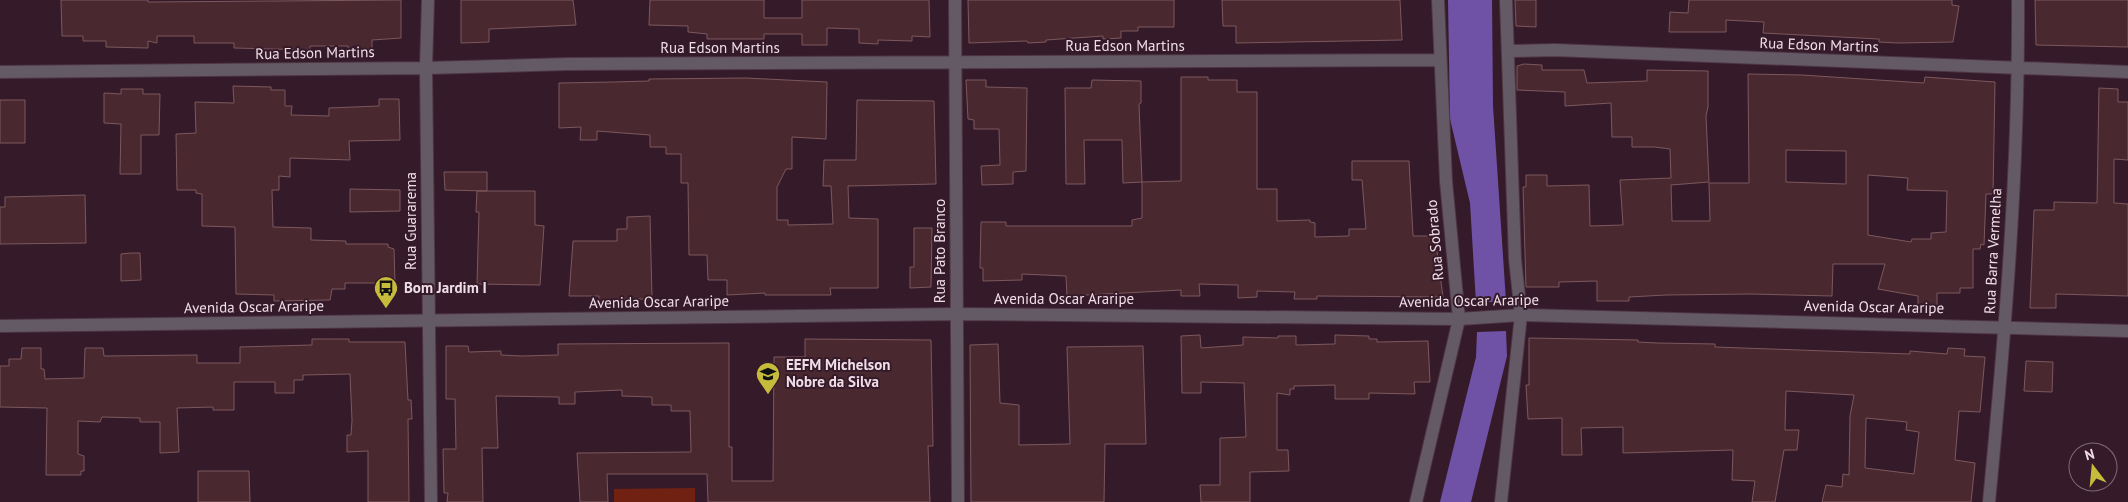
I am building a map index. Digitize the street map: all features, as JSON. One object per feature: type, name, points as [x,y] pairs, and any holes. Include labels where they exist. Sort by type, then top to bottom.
[{"type":"street","name":"Rua Guararema","points":[[428,0],[426,68],[431,502]]},
{"type":"street","name":"Rua Pato Branco","points":[[955,0],[957,63],[956,314],[958,502]]},
{"type":"street","name":"Rua Sobrado","points":[[1416,502],[1459,318],[1446,181],[1438,0]]},
{"type":"street","points":[[1501,502],[1521,315],[1515,259],[1506,0]]},
{"type":"street","name":"Rua Barra Vermelha","points":[[1989,502],[2006,326],[2018,69],[2018,0]]},
{"type":"street","name":"Rua Edson Martins","points":[[1509,51],[1555,50],[2128,72]]},
{"type":"street","name":"Rua Edson Martins","points":[[0,72],[426,68],[568,64],[1440,60]]},
{"type":"street","name":"Avenida Oscar Araripe","points":[[0,326],[956,314],[1459,318],[1521,315],[2006,326],[2128,331]]},
{"type":"shaded area","points":[[1448,0],[1492,0],[1493,106],[1506,301],[1476,303],[1470,203],[1450,119]]},
{"type":"shaded area","points":[[1506,331],[1507,356],[1471,502],[1440,502],[1476,357],[1477,332]]},
{"type":"shaded area","points":[[695,488],[695,502],[614,502],[614,489]]},
{"type":"building","points":[[61,0],[148,0],[148,2],[401,0],[401,38],[372,40],[372,49],[348,49],[348,46],[310,46],[310,50],[234,48],[234,43],[194,43],[194,36],[157,36],[157,43],[148,41],[148,48],[106,47],[106,41],[83,41],[83,36],[62,36]]},
{"type":"building","points":[[461,0],[573,0],[576,25],[489,29],[489,42],[461,43]]},
{"type":"building","points":[[650,0],[764,0],[764,18],[802,18],[802,0],[929,0],[930,37],[912,36],[912,41],[878,40],[878,44],[859,43],[859,29],[827,28],[827,45],[802,45],[802,34],[764,34],[764,39],[707,39],[707,34],[688,32],[688,26],[649,25]]},
{"type":"building","points":[[968,0],[1174,0],[1174,27],[1138,27],[1138,31],[1121,31],[1121,38],[1103,39],[1103,36],[1028,43],[1027,41],[969,43]]},
{"type":"building","points":[[1222,0],[1400,0],[1402,40],[1236,43],[1236,26],[1223,26]]},
{"type":"building","points":[[1515,0],[1536,0],[1536,27],[1516,26]]},
{"type":"building","points":[[1689,0],[1952,0],[1952,5],[1959,6],[1953,42],[1898,43],[1879,42],[1879,39],[1763,33],[1764,22],[1726,20],[1726,32],[1669,32],[1670,12],[1688,13]]},
{"type":"building","points":[[2035,0],[2128,0],[2128,47],[2036,45]]},
{"type":"building","points":[[1524,64],[1542,65],[1542,70],[1584,70],[1587,83],[1647,81],[1647,70],[1708,71],[1708,107],[1706,116],[1709,182],[1671,185],[1672,221],[1710,221],[1709,183],[1749,183],[1748,74],[1802,75],[1924,83],[1925,77],[1995,82],[1993,194],[1986,194],[1984,245],[1981,244],[1980,249],[1973,249],[1973,288],[1960,288],[1960,293],[1937,293],[1937,306],[1918,306],[1918,296],[1878,289],[1885,264],[1833,264],[1832,296],[1751,294],[1666,295],[1629,297],[1629,301],[1597,301],[1597,281],[1559,282],[1559,287],[1526,287],[1523,187],[1526,187],[1526,175],[1547,175],[1547,186],[1589,185],[1590,226],[1623,225],[1620,180],[1671,178],[1670,149],[1632,147],[1632,137],[1612,137],[1611,103],[1565,106],[1565,92],[1517,90],[1517,66]],"holes":[[[1786,150],[1846,151],[1846,184],[1786,182]],[[1868,175],[1908,178],[1907,190],[1947,191],[1946,232],[1931,233],[1931,239],[1912,239],[1911,242],[1868,235]]]},
{"type":"building","points":[[1181,77],[1208,77],[1208,80],[1237,80],[1237,92],[1257,92],[1257,189],[1277,189],[1277,221],[1310,220],[1310,222],[1315,223],[1315,237],[1349,236],[1349,229],[1366,229],[1362,180],[1352,180],[1352,161],[1409,161],[1413,236],[1435,236],[1443,297],[1317,296],[1317,299],[1294,299],[1295,292],[1257,291],[1257,297],[1238,298],[1238,285],[1199,284],[1200,296],[1181,296],[1181,290],[1067,296],[1066,276],[1022,274],[1022,280],[983,281],[983,268],[980,268],[981,222],[1006,222],[1006,226],[1132,226],[1132,220],[1142,218],[1142,182],[1181,181]]},
{"type":"building","points":[[746,78],[827,82],[826,139],[792,137],[792,169],[786,169],[777,187],[777,220],[788,220],[788,225],[833,224],[831,186],[823,186],[824,160],[856,160],[857,100],[934,101],[936,184],[848,186],[849,218],[878,219],[878,288],[830,288],[831,295],[765,295],[765,293],[727,295],[727,280],[708,280],[707,255],[689,255],[688,183],[681,183],[681,154],[666,154],[666,147],[650,147],[650,135],[597,131],[597,140],[580,140],[581,127],[559,128],[559,83],[649,81],[649,79]]},
{"type":"building","points":[[966,80],[986,80],[986,87],[1027,88],[1026,171],[1013,172],[1013,184],[982,185],[981,166],[1000,165],[999,129],[974,129],[974,120],[968,119]]},
{"type":"building","points":[[1092,80],[1141,81],[1141,103],[1139,104],[1142,182],[1123,183],[1122,140],[1084,140],[1085,184],[1066,184],[1065,88],[1091,88]]},
{"type":"building","points":[[233,86],[271,87],[271,90],[285,90],[285,106],[292,106],[291,115],[329,116],[329,108],[379,106],[379,99],[399,99],[400,140],[349,141],[350,160],[290,158],[290,177],[279,176],[279,190],[272,190],[273,227],[311,228],[311,240],[346,241],[346,244],[388,244],[388,247],[394,249],[395,283],[345,283],[345,289],[332,289],[330,300],[274,301],[274,295],[236,294],[235,227],[202,226],[202,194],[196,193],[196,190],[177,190],[176,134],[196,133],[195,102],[234,103]]},
{"type":"building","points":[[2099,88],[2118,89],[2118,102],[2128,102],[2128,160],[2114,159],[2114,203],[2128,204],[2128,296],[2056,294],[2056,308],[2030,308],[2034,210],[2054,210],[2054,202],[2097,203]]},
{"type":"building","points":[[121,89],[143,89],[143,94],[160,94],[159,135],[141,135],[141,174],[120,174],[121,124],[104,123],[104,93],[121,94]]},
{"type":"building","points":[[0,100],[25,100],[25,143],[0,143]]},
{"type":"building","points":[[444,172],[487,172],[487,191],[445,190]]},
{"type":"building","points":[[350,189],[400,190],[400,211],[350,212]]},
{"type":"building","points":[[477,191],[535,191],[535,225],[544,226],[540,285],[477,284],[479,212],[476,212]]},
{"type":"building","points":[[85,195],[86,243],[0,244],[0,207],[5,207],[5,197]]},
{"type":"building","points":[[650,216],[652,299],[616,299],[616,303],[599,303],[599,296],[569,296],[573,241],[617,241],[617,229],[627,229],[627,217]]},
{"type":"building","points":[[914,228],[932,228],[931,287],[910,288],[910,267],[914,267]]},
{"type":"building","points":[[140,253],[141,280],[121,281],[121,254]]},
{"type":"building","points":[[1200,335],[1201,348],[1243,345],[1243,337],[1278,338],[1278,336],[1296,336],[1296,345],[1335,344],[1335,335],[1369,336],[1369,339],[1377,339],[1377,342],[1428,341],[1430,382],[1414,382],[1415,394],[1369,393],[1369,399],[1335,399],[1335,385],[1294,386],[1294,389],[1290,389],[1290,395],[1277,393],[1277,450],[1288,450],[1289,471],[1250,472],[1250,502],[1201,502],[1200,485],[1220,485],[1220,438],[1246,437],[1244,383],[1201,382],[1201,393],[1182,393],[1181,336]]},
{"type":"building","points":[[1529,338],[1638,340],[1638,342],[1657,343],[1715,344],[1715,347],[1910,354],[1910,351],[1947,354],[1948,348],[1965,349],[1964,356],[1985,357],[1980,412],[1959,411],[1955,460],[1975,463],[1971,502],[1822,502],[1826,485],[1842,487],[1843,474],[1849,475],[1850,416],[1854,395],[1786,391],[1785,430],[1799,430],[1797,450],[1784,450],[1775,502],[1752,502],[1755,481],[1732,480],[1733,450],[1623,453],[1623,427],[1581,428],[1582,455],[1562,455],[1562,418],[1528,419],[1526,385],[1529,385]],"holes":[[[1866,418],[1907,422],[1906,430],[1919,432],[1914,474],[1865,468]]]},
{"type":"building","points":[[312,339],[349,339],[349,342],[405,342],[408,400],[411,400],[412,419],[408,419],[409,502],[368,502],[368,451],[347,452],[347,435],[351,435],[352,420],[350,374],[303,375],[303,380],[294,380],[294,393],[275,393],[275,382],[234,382],[234,410],[213,410],[213,407],[177,408],[179,452],[160,453],[160,422],[140,422],[140,418],[102,417],[100,422],[78,421],[78,454],[84,456],[84,471],[81,471],[81,475],[46,475],[47,408],[0,407],[0,366],[9,366],[9,359],[21,359],[22,348],[41,348],[41,369],[44,369],[45,379],[84,378],[85,348],[103,348],[104,356],[197,355],[197,363],[240,363],[240,347],[312,345]]},
{"type":"building","points":[[805,339],[931,340],[933,446],[928,446],[930,502],[708,502],[707,474],[607,474],[608,502],[580,502],[577,453],[691,452],[690,411],[671,411],[671,405],[652,405],[652,397],[622,396],[622,390],[575,392],[575,404],[559,404],[559,397],[496,396],[498,448],[482,448],[483,502],[447,502],[448,493],[444,493],[443,449],[456,449],[455,399],[446,399],[446,346],[468,346],[469,352],[501,351],[501,355],[522,356],[558,355],[558,344],[729,343],[729,447],[732,447],[732,481],[773,481],[774,357],[805,357]]},
{"type":"building","points":[[998,344],[1000,403],[1019,405],[1019,445],[1070,444],[1067,347],[1143,346],[1146,444],[1105,444],[1104,502],[971,502],[970,345]]},
{"type":"building","points":[[2026,361],[2053,362],[2052,392],[2024,391]]},
{"type":"building","points":[[198,471],[249,471],[250,502],[198,502]]},
{"type":"place","name":"Bom Jardim I","points":[[386,309]]},
{"type":"place","name":"EEFM Michelson Nobre da Silva","points":[[768,395]]}]
